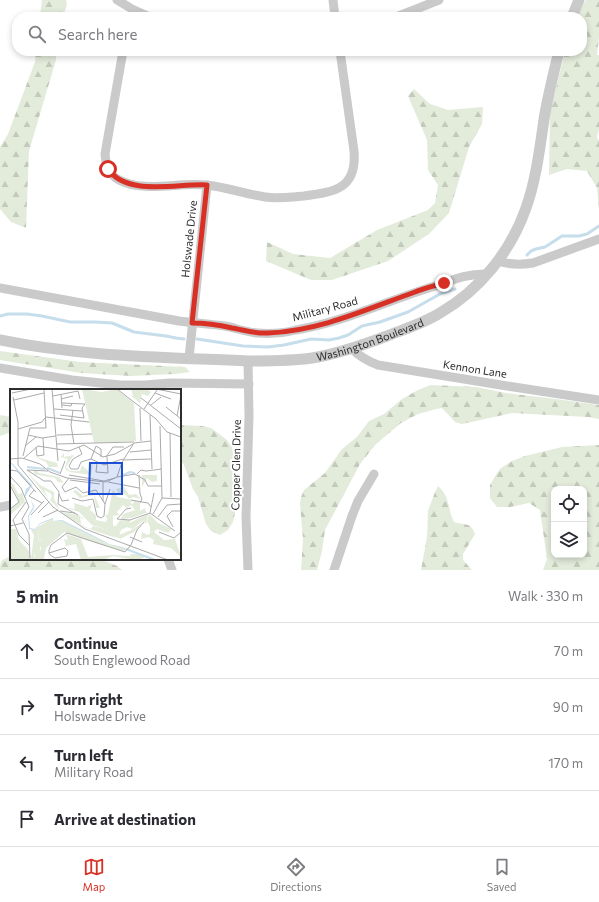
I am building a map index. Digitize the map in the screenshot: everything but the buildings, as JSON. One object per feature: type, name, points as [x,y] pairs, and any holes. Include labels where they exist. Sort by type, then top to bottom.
[{"type":"street","points":[[117,0],[130,12]]},
{"type":"street","points":[[333,0],[334,12]]},
{"type":"street","points":[[409,12],[439,0]]},
{"type":"street","points":[[574,12],[579,0]]},
{"type":"street","points":[[122,56],[106,146],[105,158],[108,169],[112,175],[118,180],[151,187],[197,184],[225,188],[267,198],[282,198],[329,192],[346,183],[351,176],[354,169],[355,160],[341,56]]},
{"type":"street","name":"Washington Boulevard","points":[[0,340],[82,352],[272,361],[311,358],[352,348],[403,330],[440,314],[475,287],[488,274],[508,245],[521,221],[532,191],[548,96],[558,56]]},
{"type":"street","name":"Holswade Drive","points":[[189,358],[207,185]]},
{"type":"street","points":[[498,261],[522,265],[533,264],[599,239]]},
{"type":"street","name":"Military Road","points":[[0,288],[179,321],[225,326],[267,334],[296,331],[330,322],[463,276],[488,274]]},
{"type":"street","name":"Kennon Lane","points":[[352,348],[362,358],[378,365],[599,400]]},
{"type":"street","name":"Copper Glen Drive","points":[[248,361],[249,384],[246,517],[248,570]]},
{"type":"street","points":[[0,368],[72,380],[114,384],[249,384]]},
{"type":"street","points":[[334,570],[358,501],[374,474]]},
{"type":"street","points":[[0,507],[10,504]]},
{"type":"street","points":[[168,560],[172,570]]},
{"type":"green space","points":[[42,0],[66,0],[67,4],[65,12],[41,12]]},
{"type":"green space","points":[[586,0],[599,0],[599,37],[597,55],[599,55],[599,129],[597,137],[599,141],[599,209],[597,188],[587,171],[567,169],[549,175],[550,113],[564,56],[587,56],[587,12],[579,12]]},
{"type":"green space","points":[[36,56],[56,56],[29,151],[26,228],[11,222],[0,209],[0,147],[8,134],[35,62]]},
{"type":"green space","points":[[414,89],[430,104],[448,110],[483,107],[482,124],[469,147],[449,213],[429,234],[388,261],[332,280],[311,280],[266,261],[267,242],[293,254],[330,258],[377,230],[428,210],[435,203],[438,185],[428,170],[427,140],[408,96]]},
{"type":"green space","points":[[0,351],[80,362],[185,367],[190,372],[131,376],[81,373],[0,360]]},
{"type":"green space","points":[[431,385],[476,387],[506,393],[599,405],[599,419],[588,417],[512,413],[462,424],[455,422],[442,408],[418,414],[401,423],[376,444],[360,464],[325,530],[317,570],[301,570],[303,539],[300,504],[304,490],[325,473],[342,449],[357,437],[369,421],[384,414],[402,399]]},
{"type":"green space","points":[[0,415],[10,417],[10,432],[0,436]]},
{"type":"green space","points":[[181,425],[211,428],[227,440],[232,447],[237,474],[235,513],[233,522],[228,530],[220,535],[211,531],[206,524],[198,497],[193,489],[181,460]]},
{"type":"green space","points":[[599,445],[599,570],[543,570],[547,559],[540,510],[529,503],[510,507],[497,507],[490,498],[490,485],[501,468],[512,461],[525,456],[562,447]]},
{"type":"green space","points":[[438,486],[447,499],[454,522],[471,527],[475,534],[463,554],[463,560],[472,570],[421,570],[427,537],[428,511]]},
{"type":"green space","points":[[10,556],[10,560],[102,560],[117,566],[122,570],[0,570],[0,564],[5,558]]},
{"type":"waterway","points":[[527,255],[531,251],[545,247],[562,236],[579,236],[587,234],[599,226]]},
{"type":"waterway","points":[[197,339],[243,346],[268,347],[311,339],[329,340],[348,335],[362,326],[380,322],[408,312],[440,294],[455,289]]},
{"type":"waterway","points":[[0,316],[8,314],[27,314],[70,322],[112,323],[134,332],[184,339]]},
{"type":"route","points":[[108,169],[118,180],[138,185],[151,187],[197,184],[207,185],[192,323],[225,326],[267,334],[296,331],[330,322],[444,283]]}]
